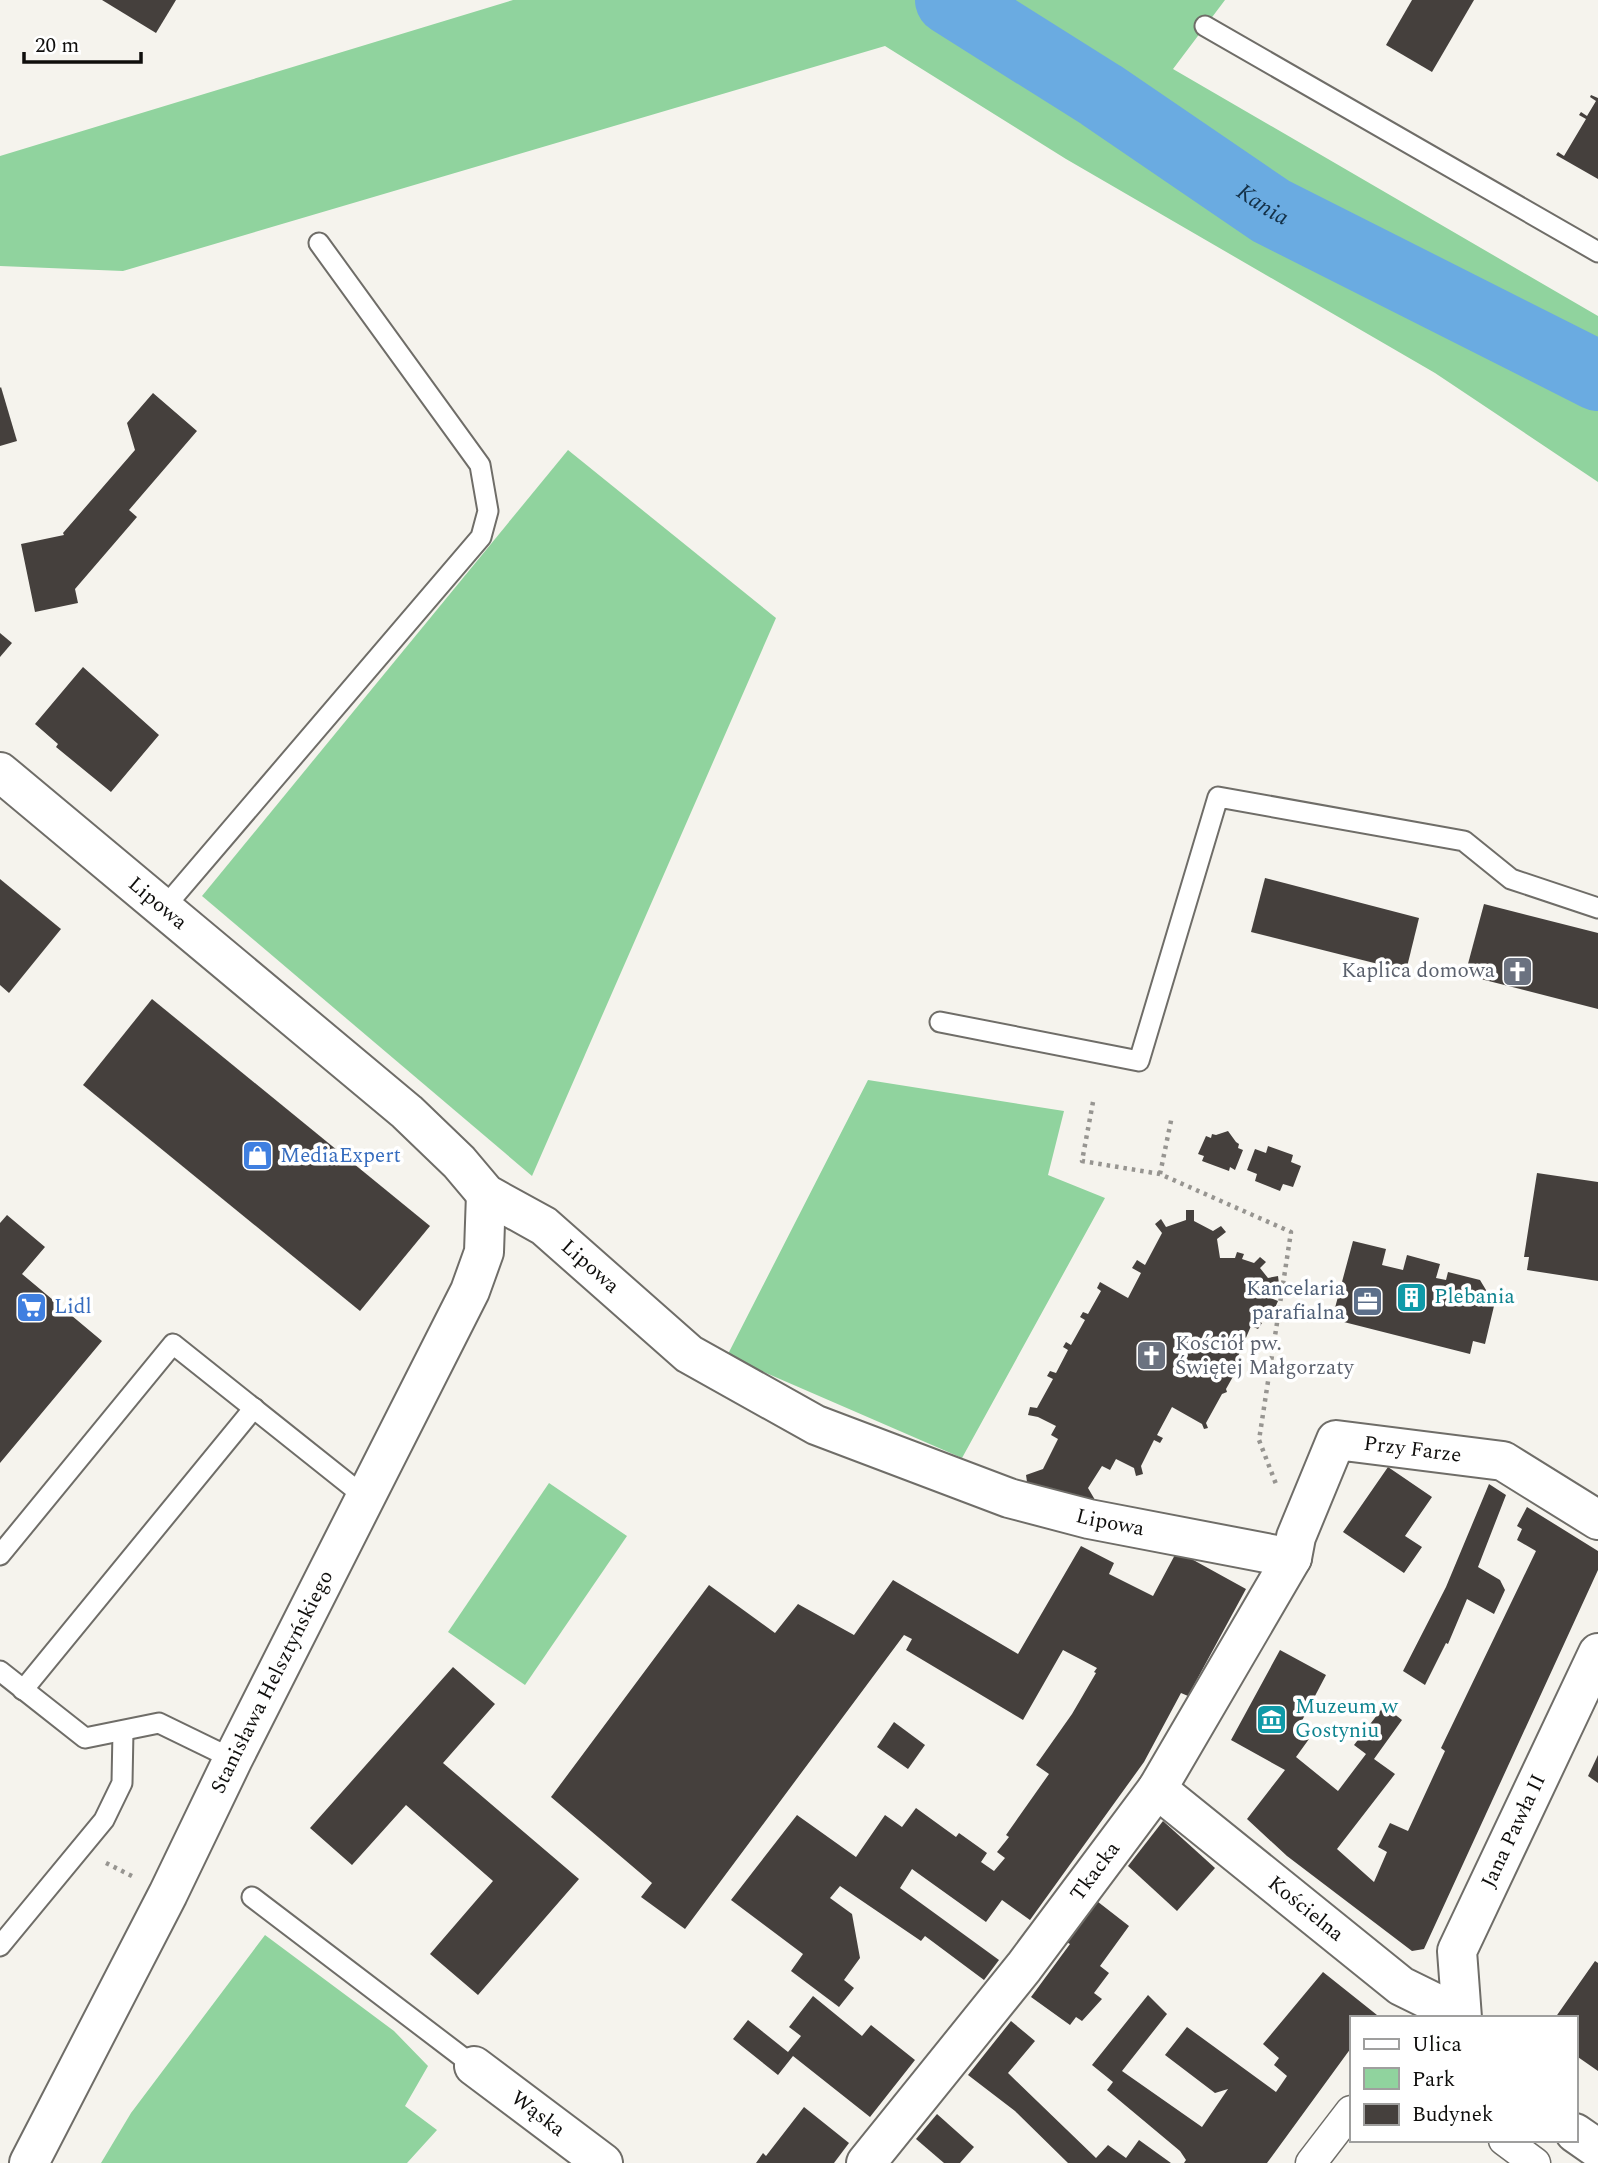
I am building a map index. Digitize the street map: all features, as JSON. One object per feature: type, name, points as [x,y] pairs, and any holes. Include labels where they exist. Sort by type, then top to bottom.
[{"type":"street","name":"Lipowa","points":[[0,772],[407,1112],[459,1162],[486,1194],[544,1226],[689,1354],[816,1424],[1009,1497],[1089,1519],[1294,1548]]},
{"type":"street","name":"Stanisława Helsztyńskiego","points":[[29,2163],[168,1894],[233,1759],[470,1291],[484,1252],[486,1194]]},
{"type":"street","name":"Przy Farze","points":[[1294,1548],[1336,1440],[1503,1461],[1598,1520]]},
{"type":"street","name":"Tkacka","points":[[866,2163],[1024,1967],[1157,1789],[1294,1548]]},
{"type":"street","name":"Jana Pawła II","points":[[1461,2016],[1457,1951],[1598,1653]]},
{"type":"street","name":"Kościelna","points":[[1157,1789],[1401,1986],[1461,2016]]},
{"type":"street","name":"Wąska","points":[[474,2066],[603,2163]]},
{"type":"street","points":[[1311,2163],[1350,2112]]},
{"type":"street","points":[[1577,2134],[1598,2149]]},
{"type":"street","points":[[1507,2142],[1535,2163]]},
{"type":"lane","points":[[1205,26],[1598,252]]},
{"type":"lane","points":[[163,909],[481,537],[488,511],[480,465],[319,243]]},
{"type":"lane","points":[[940,1022],[1139,1061],[1218,797],[1464,841],[1511,879],[1598,908]]},
{"type":"lane","points":[[0,1555],[173,1343],[365,1497]]},
{"type":"lane","points":[[23,1690],[254,1408]]},
{"type":"lane","points":[[0,1671],[85,1738],[159,1723],[233,1759]]},
{"type":"lane","points":[[0,1946],[104,1820],[122,1783],[123,1731]]},
{"type":"lane","points":[[252,1897],[474,2066]]},
{"type":"path","points":[[1093,1102],[1082,1161],[1160,1174],[1291,1232],[1259,1440],[1294,1548]]},
{"type":"path","points":[[1160,1174],[1172,1116]]},
{"type":"path","points":[[80,1850],[142,1880]]},
{"type":"green space","points":[[513,0],[1225,0],[1173,69],[1598,316],[1598,482],[1435,373],[1066,159],[885,46],[123,271],[0,266],[0,156]]},
{"type":"green space","points":[[568,450],[776,618],[532,1176],[202,896]]},
{"type":"green space","points":[[868,1080],[1064,1111],[1048,1175],[1105,1198],[962,1458],[727,1356]]},
{"type":"green space","points":[[549,1483],[627,1536],[525,1685],[448,1632]]},
{"type":"green space","points":[[265,1935],[394,2031],[428,2066],[405,2106],[437,2130],[407,2163],[101,2163],[131,2113]]},
{"type":"building","points":[[102,0],[176,0],[156,33]]},
{"type":"building","points":[[1412,0],[1474,0],[1432,72],[1386,45]]},
{"type":"building","points":[[1591,95],[1598,98],[1598,179],[1556,155],[1558,152],[1564,156],[1586,119],[1579,115],[1581,112],[1587,116],[1596,101]]},
{"type":"building","points":[[0,388],[17,441],[0,446]]},
{"type":"building","points":[[153,393],[197,431],[129,510],[137,517],[75,589],[78,603],[35,612],[21,544],[64,535],[135,450],[127,423]]},
{"type":"building","points":[[0,633],[12,643],[0,657]]},
{"type":"building","points":[[83,667],[159,735],[111,792],[56,747],[58,744],[35,724]]},
{"type":"building","points":[[1265,878],[1419,918],[1406,971],[1251,932]]},
{"type":"building","points":[[0,879],[61,929],[9,993],[0,985]]},
{"type":"building","points":[[1484,904],[1598,933],[1598,1009],[1465,975]]},
{"type":"building","name":"MediaExpert","points":[[152,999],[430,1226],[360,1311],[83,1085]]},
{"type":"building","points":[[1228,1131],[1239,1144],[1238,1148],[1243,1150],[1235,1170],[1230,1167],[1229,1171],[1202,1161],[1204,1156],[1198,1154],[1206,1136],[1211,1138],[1212,1134]]},
{"type":"building","points":[[1268,1146],[1293,1155],[1291,1162],[1301,1166],[1293,1187],[1283,1184],[1280,1191],[1255,1181],[1257,1174],[1247,1170],[1255,1149],[1266,1153]]},
{"type":"building","points":[[1537,1173],[1598,1182],[1598,1281],[1527,1270],[1529,1257],[1524,1257]]},
{"type":"building","name":"Kościół pw. Świętej Małgorzaty","points":[[1186,1210],[1194,1210],[1194,1221],[1213,1231],[1221,1226],[1226,1232],[1217,1239],[1220,1258],[1235,1258],[1237,1252],[1244,1254],[1242,1259],[1254,1263],[1260,1257],[1266,1262],[1260,1268],[1268,1278],[1278,1276],[1279,1284],[1270,1286],[1266,1296],[1278,1301],[1272,1315],[1260,1310],[1255,1320],[1262,1323],[1258,1329],[1251,1326],[1236,1361],[1240,1371],[1235,1373],[1227,1392],[1222,1394],[1206,1423],[1208,1428],[1204,1429],[1202,1424],[1172,1407],[1157,1435],[1163,1438],[1160,1443],[1154,1440],[1141,1466],[1143,1474],[1136,1476],[1134,1468],[1116,1459],[1110,1470],[1102,1466],[1088,1488],[1098,1505],[1028,1489],[1026,1475],[1043,1469],[1058,1439],[1051,1435],[1056,1426],[1028,1415],[1030,1407],[1037,1408],[1053,1379],[1047,1376],[1050,1371],[1056,1373],[1068,1350],[1063,1347],[1066,1342],[1071,1345],[1085,1320],[1080,1317],[1083,1312],[1088,1314],[1101,1291],[1097,1288],[1100,1282],[1128,1298],[1141,1273],[1132,1268],[1137,1260],[1145,1265],[1162,1233],[1155,1224],[1161,1219],[1166,1227],[1186,1220]]},
{"type":"building","name":"Lidl","points":[[7,1215],[45,1247],[22,1274],[102,1341],[0,1463],[0,1223]]},
{"type":"building","name":"Plebania","points":[[1353,1241],[1386,1249],[1382,1265],[1403,1270],[1407,1255],[1440,1264],[1436,1278],[1446,1280],[1448,1272],[1480,1280],[1486,1290],[1483,1303],[1494,1306],[1485,1344],[1473,1341],[1470,1354],[1332,1319]]},
{"type":"building","points":[[1388,1467],[1432,1497],[1405,1536],[1422,1547],[1404,1573],[1343,1532]]},
{"type":"building","points":[[1489,1484],[1506,1495],[1478,1567],[1500,1580],[1505,1590],[1494,1614],[1467,1599],[1448,1644],[1446,1643],[1425,1685],[1403,1671],[1446,1587]]},
{"type":"building","points":[[1527,1507],[1598,1551],[1598,1570],[1424,1949],[1412,1951],[1287,1856],[1247,1819],[1285,1770],[1231,1740],[1280,1650],[1326,1675],[1296,1732],[1309,1739],[1296,1757],[1338,1791],[1366,1754],[1354,1745],[1384,1706],[1402,1720],[1374,1759],[1395,1774],[1337,1849],[1374,1882],[1387,1852],[1378,1847],[1390,1823],[1408,1831],[1445,1751],[1441,1748],[1536,1551],[1517,1540],[1522,1529],[1517,1526]]},
{"type":"building","points":[[1081,1546],[1114,1563],[1109,1574],[1153,1596],[1177,1551],[1246,1589],[1188,1696],[1181,1693],[1144,1762],[1030,1920],[1002,1900],[986,1922],[912,1869],[900,1888],[999,1960],[984,1980],[925,1936],[921,1941],[840,1886],[830,1898],[852,1914],[860,1958],[844,1980],[854,1988],[839,2007],[791,1971],[803,1954],[731,1900],[797,1815],[856,1857],[885,1815],[902,1827],[916,1808],[956,1837],[959,1833],[987,1853],[981,1862],[994,1871],[1005,1858],[997,1852],[1009,1837],[1006,1835],[1049,1774],[1036,1765],[1072,1714],[1096,1673],[1094,1672],[1097,1668],[1063,1650],[1023,1720],[906,1650],[912,1639],[904,1635],[685,1929],[641,1897],[652,1883],[551,1797],[709,1585],[775,1633],[798,1604],[854,1635],[893,1580],[1018,1654]]},
{"type":"building","points":[[453,1667],[495,1704],[443,1763],[579,1879],[478,1995],[430,1954],[493,1881],[406,1805],[352,1865],[310,1828]]},
{"type":"building","points":[[894,1722],[925,1745],[908,1769],[877,1747]]},
{"type":"building","points":[[1598,1755],[1598,1783],[1588,1776]]},
{"type":"building","points":[[1163,1821],[1215,1868],[1177,1911],[1128,1866]]},
{"type":"building","points":[[1093,1898],[1129,1926],[1100,1966],[1109,1973],[1094,1993],[1102,1999],[1082,2021],[1076,2017],[1070,2025],[1031,1997],[1070,1944],[1063,1940]]},
{"type":"building","points":[[1595,1961],[1598,1963],[1598,2071],[1577,2056],[1577,2016],[1556,2016]]},
{"type":"building","points":[[1323,1972],[1377,2015],[1350,2016],[1350,2049],[1267,2163],[1184,2163],[1186,2160],[1180,2151],[1107,2090],[1113,2082],[1092,2065],[1148,1995],[1167,2014],[1122,2071],[1202,2127],[1228,2089],[1215,2093],[1165,2055],[1187,2027],[1276,2092],[1287,2076],[1274,2065],[1279,2058],[1263,2044]]},
{"type":"building","points":[[813,1996],[862,2036],[871,2025],[915,2060],[870,2117],[793,2056],[778,2075],[733,2039],[748,2020],[788,2052],[801,2036],[789,2027]]},
{"type":"building","points":[[1011,2021],[1035,2041],[1008,2073],[1096,2158],[1108,2145],[1126,2158],[1139,2140],[1171,2163],[1068,2163],[1015,2111],[968,2075]]},
{"type":"building","points":[[804,2107],[849,2143],[834,2163],[756,2163],[763,2153],[766,2156]]},
{"type":"building","points":[[937,2114],[974,2147],[960,2163],[944,2163],[916,2139]]},
{"type":"waterway","name":"Kania","points":[[950,0],[1101,95],[1271,211],[1598,376]]},
{"type":"place","name":"Kaplica domowa","points":[[1518,971]]},
{"type":"place","name":"MediaExpert","points":[[257,1156]]},
{"type":"place","name":"Plebania","points":[[1411,1297]]},
{"type":"place","name":"Kancelaria parafialna","points":[[1368,1301]]},
{"type":"place","name":"Lidl","points":[[31,1307]]},
{"type":"place","name":"Kościół pw. Świętej Małgorzaty","points":[[1152,1356]]},
{"type":"place","name":"Muzeum w Gostyniu","points":[[1272,1719]]}]
